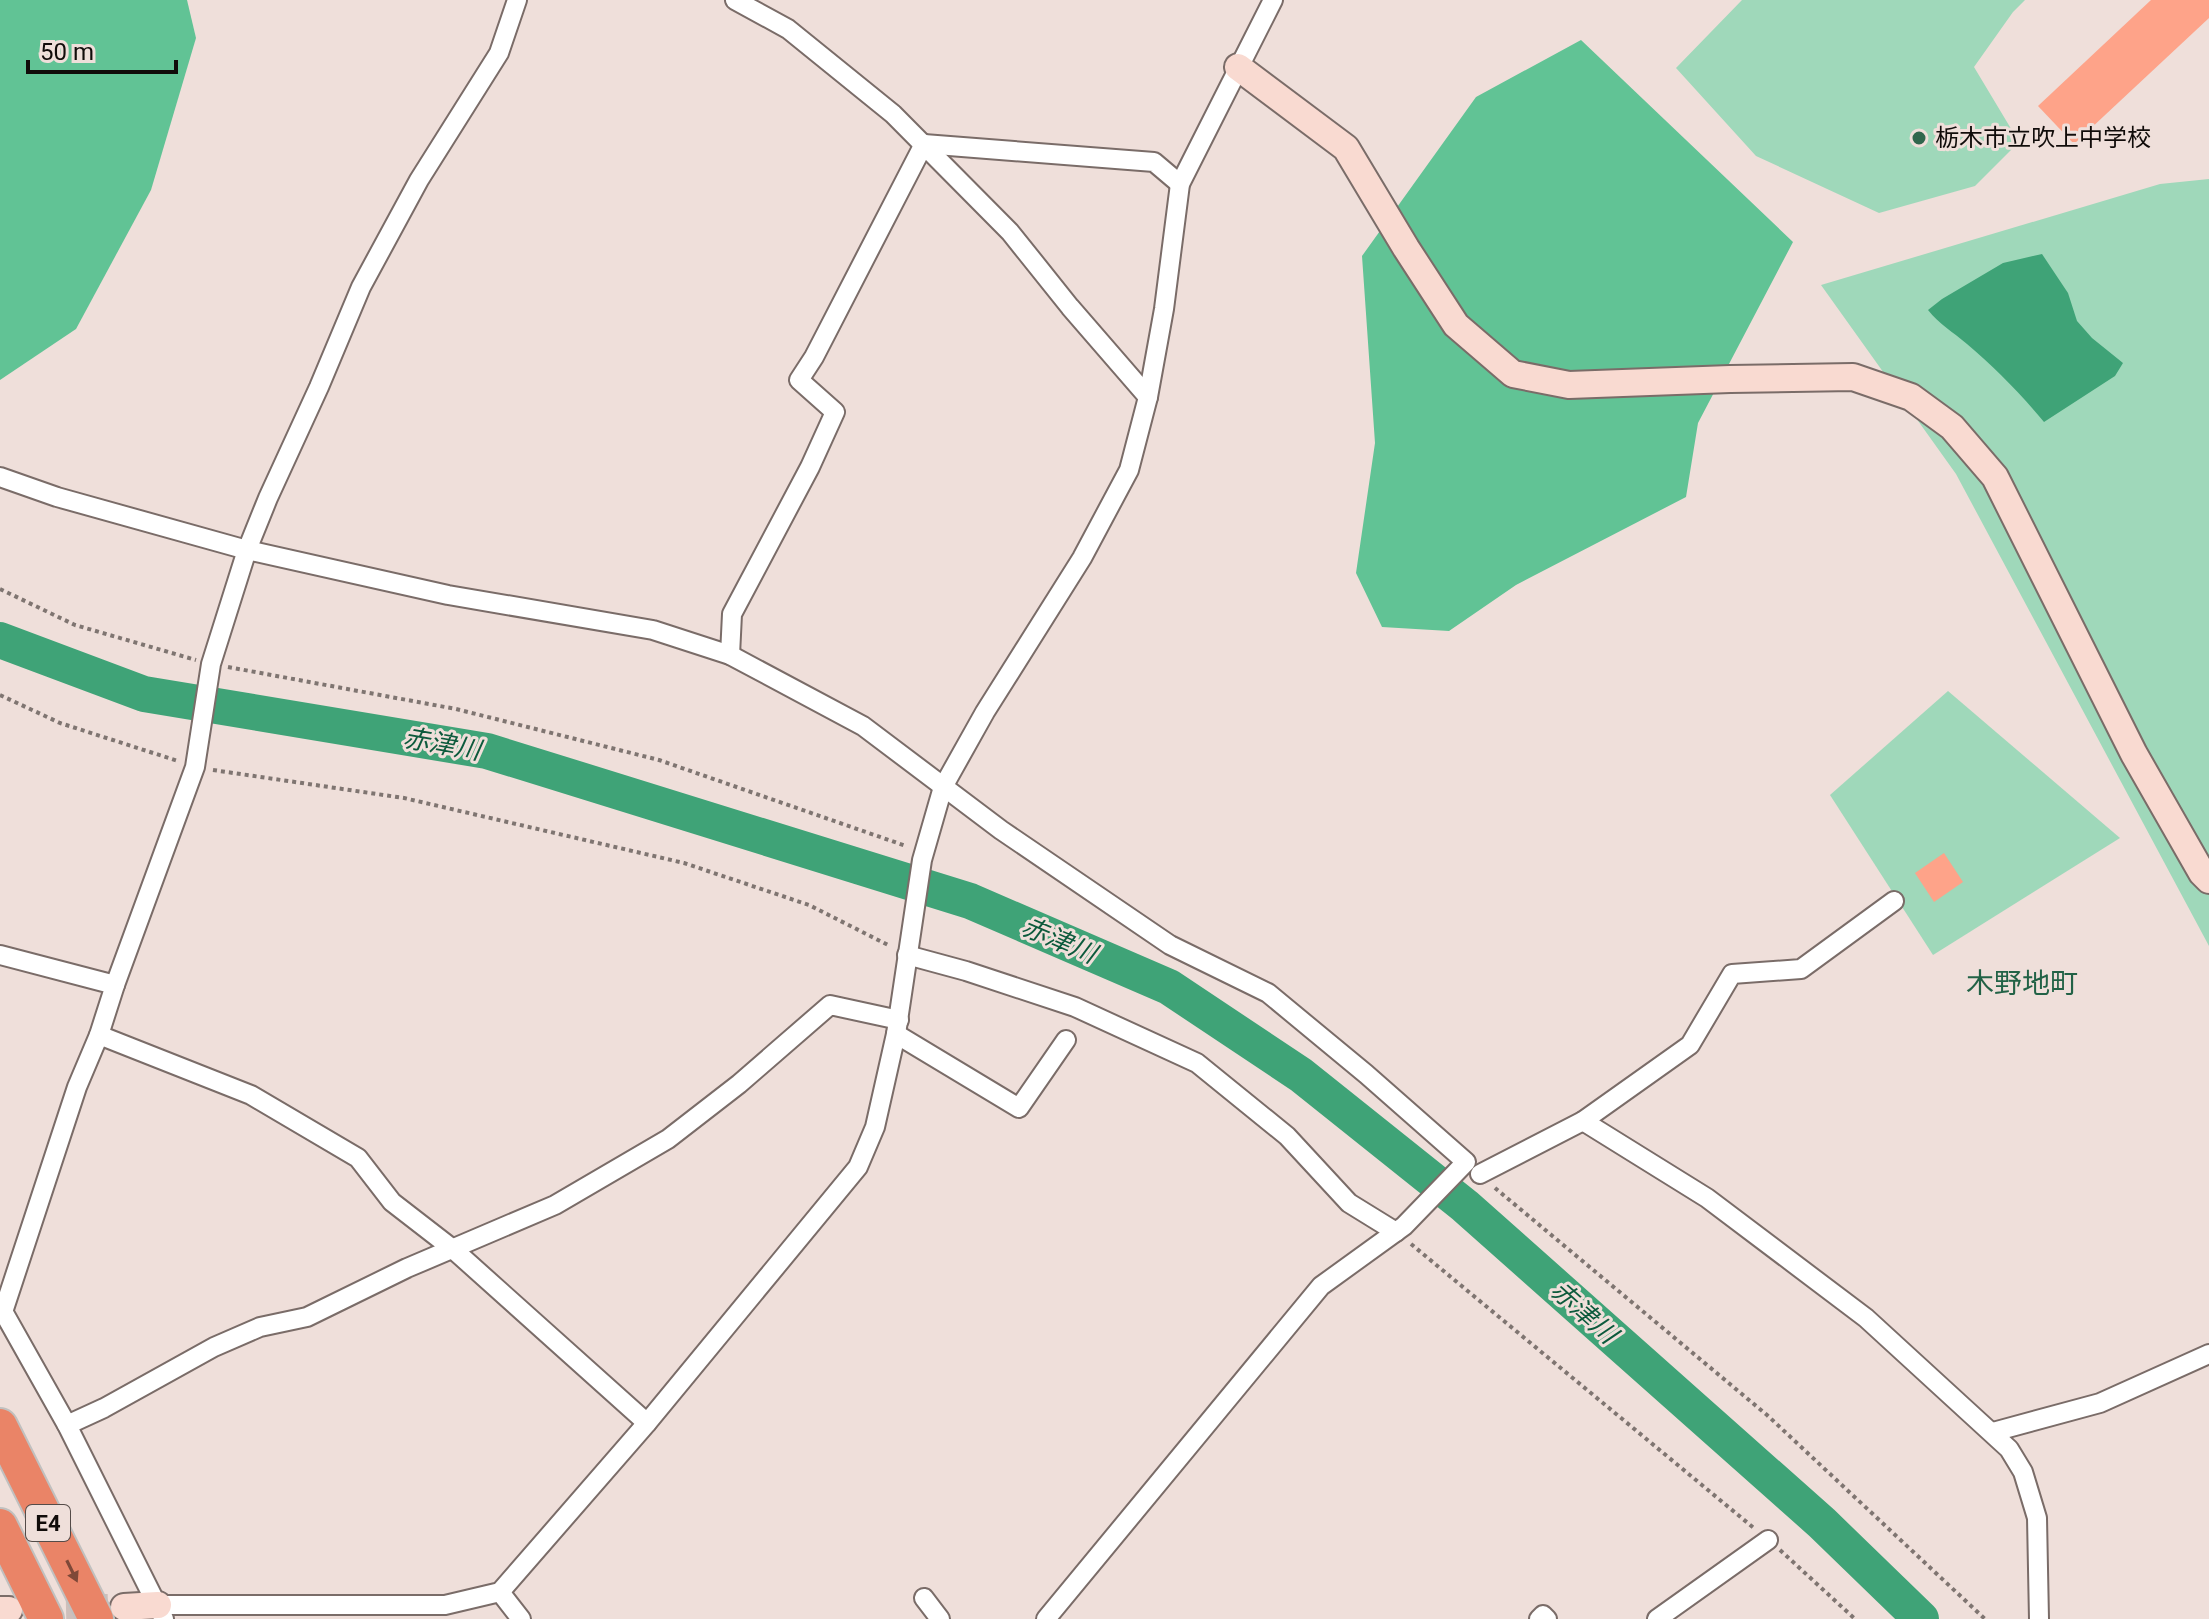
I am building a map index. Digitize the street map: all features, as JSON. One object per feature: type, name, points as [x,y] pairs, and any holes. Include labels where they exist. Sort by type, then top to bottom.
[{"type":"highway","name":"E4","points":[[0,1426],[110,1613]]},
{"type":"highway","name":"E4","points":[[0,1526],[46,1619]]},
{"type":"street","points":[[161,1612],[67,1425],[1,1309],[77,1087],[99,1035],[196,763],[210,670],[247,550],[361,287],[419,180],[499,53],[517,0]]},
{"type":"street","points":[[735,0],[788,29],[893,114],[1010,232],[1148,397]]},
{"type":"street","points":[[110,1613],[445,1605],[500,1592],[647,1423],[858,1167],[875,1127],[897,1027],[923,856],[943,787],[985,712],[1082,558],[1129,470],[1148,397],[1164,309],[1180,184],[1273,0]]},
{"type":"street","points":[[1238,67],[1346,148],[1456,325],[1513,374],[1569,385],[1853,377],[1911,397],[1952,427],[1995,477],[2134,754],[2202,873],[2209,880]]},
{"type":"street","points":[[730,655],[732,614],[810,467],[835,412],[799,380],[814,357],[924,144]]},
{"type":"street","points":[[924,144],[1154,162],[1180,184]]},
{"type":"street","points":[[0,477],[57,497],[247,550],[448,595],[653,630],[730,655],[863,726],[943,787],[1170,945],[1268,993],[1466,1162],[1400,1229],[1321,1286],[1046,1619]]},
{"type":"street","points":[[1480,1174],[1583,1121],[1690,1045],[1732,974],[1801,969],[1894,901]]},
{"type":"street","points":[[908,947],[966,971],[1075,1007],[1197,1063],[1287,1136],[1349,1203],[1400,1229]]},
{"type":"street","points":[[0,955],[115,985]]},
{"type":"street","points":[[67,1425],[214,1347],[260,1327],[307,1317],[407,1268],[555,1205],[668,1139],[739,1084],[830,1005],[897,1027],[1019,1108],[1066,1040]]},
{"type":"street","points":[[99,1035],[251,1095],[358,1158],[392,1202],[454,1250],[647,1423]]},
{"type":"street","points":[[1583,1121],[1707,1198],[1866,1318],[2009,1449],[2023,1472],[2037,1518],[2039,1619]]},
{"type":"street","points":[[1993,1432],[2100,1403],[2209,1354]]},
{"type":"street","points":[[1657,1619],[1768,1540]]},
{"type":"street","points":[[500,1592],[515,1616]]},
{"type":"street","points":[[924,1598],[940,1619]]},
{"type":"street","points":[[1539,1619],[1543,1615],[1547,1619]]},
{"type":"path","points":[[0,589],[75,625],[210,670],[456,709],[659,760],[923,856]]},
{"type":"path","points":[[0,695],[60,723],[196,763],[404,798],[684,863],[809,905],[908,947]]},
{"type":"path","points":[[1480,1174],[1767,1415],[1985,1619]]},
{"type":"path","points":[[1400,1229],[1768,1540],[1855,1619]]},
{"type":"shaded area","points":[[0,0],[187,0],[196,38],[151,190],[76,329],[0,380]]},
{"type":"shaded area","points":[[1742,0],[2025,0],[1974,67],[2019,142],[1975,186],[1879,213],[1756,156],[1676,68]]},
{"type":"shaded area","points":[[1581,40],[1793,242],[1698,423],[1686,497],[1516,585],[1449,631],[1382,627],[1356,573],[1375,443],[1362,256],[1476,97]]},
{"type":"shaded area","points":[[2209,179],[2209,946],[1956,474],[1821,285],[2160,184]]},
{"type":"shaded area","points":[[2042,254],[2068,293],[2077,321],[2092,338],[2123,363],[2115,376],[2044,422],[1997,371],[1928,310],[2003,263]]},
{"type":"shaded area","points":[[1948,691],[2120,838],[1933,955],[1830,795]]},
{"type":"building","points":[[2151,0],[2209,0],[2209,18],[2074,144],[2038,106]]},
{"type":"building","points":[[1944,853],[1963,882],[1934,902],[1915,873]]},
{"type":"waterway","name":"赤津川","points":[[0,640],[144,694],[487,751],[970,901],[1169,987],[1301,1075],[1465,1206],[1822,1523],[1921,1619]]},
{"type":"tunnel","points":[[27,1609],[108,1607]]},
{"type":"place","name":"栃木市立吹上中学校","points":[[1919,138]]},
{"type":"district","name":"木野地町","points":[[2022,983]]}]
